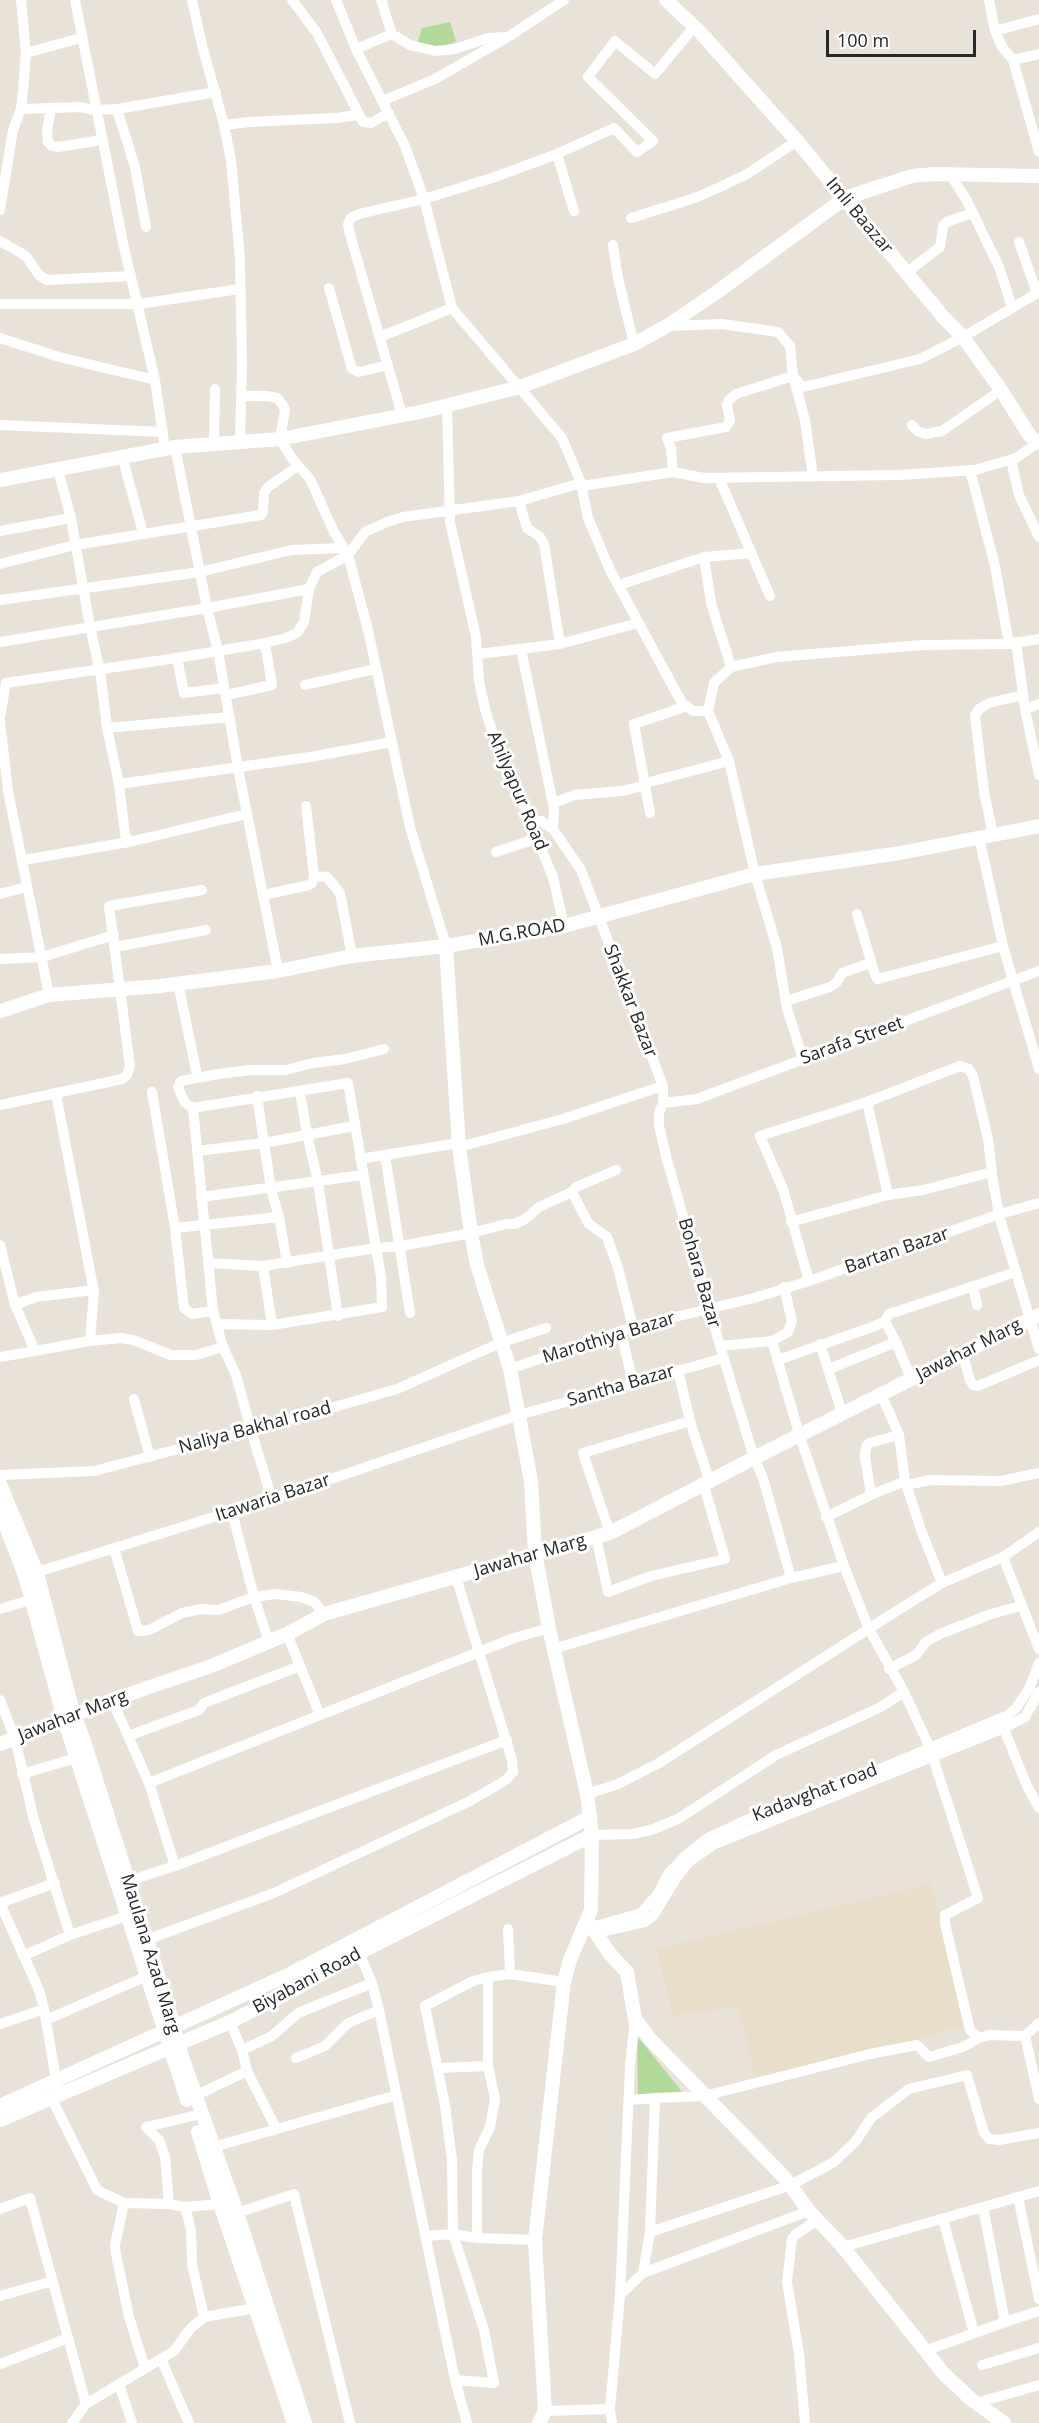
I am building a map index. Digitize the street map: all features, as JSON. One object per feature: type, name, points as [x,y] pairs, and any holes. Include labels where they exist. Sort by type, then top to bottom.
[{"type":"main road","name":"Imli Baazar","points":[[666,0],[694,27],[797,141],[944,318],[963,337],[1030,436],[1039,442]]},
{"type":"main road","points":[[0,480],[170,448],[280,439],[402,415],[520,387],[634,344],[667,326],[844,198],[912,176],[950,174],[1039,176]]},
{"type":"main road","name":"M.G.ROAD","points":[[0,1011],[49,995],[278,971],[352,957],[446,946],[564,926],[755,874],[900,853],[1039,826]]},
{"type":"main road","points":[[446,946],[459,1145],[471,1233],[477,1265],[510,1369],[531,1481],[536,1553],[549,1628],[587,1794],[592,1835],[592,1927],[610,1954],[627,1972],[635,2019],[649,2038],[791,2185],[813,2215],[843,2247],[956,2387],[1004,2423]]},
{"type":"main road","name":"Jawahar Marg","points":[[0,1744],[112,1700],[214,1665],[287,1634],[324,1614],[610,1533],[754,1458],[800,1437],[842,1413],[1035,1317]]},
{"type":"main road","name":"Maulana Azad Marg","points":[[0,1484],[38,1597],[69,1718],[76,1758],[147,1976],[169,2029]]},
{"type":"main road","name":"Maulana Azad Marg","points":[[0,1511],[5,1536],[31,1574]]},
{"type":"main road","name":"Maulana Azad Marg","points":[[69,1718],[83,1738],[146,1940],[173,2047],[220,2204],[294,2423]]},
{"type":"main road","name":"Biyabani Road","points":[[0,2106],[292,1972],[590,1817]]},
{"type":"main road","name":"Biyabani Road","points":[[0,2120],[230,2022],[359,1953],[592,1835]]},
{"type":"main road","points":[[542,2417],[535,2240],[564,1982],[570,1960],[592,1927]]},
{"type":"main road","name":"Maulana Azad Marg","points":[[173,2047],[195,2096],[237,2213],[305,2423]]},
{"type":"street","points":[[0,210],[13,130],[21,109],[26,52],[21,0]]},
{"type":"street","points":[[75,0],[95,110],[155,380],[163,432],[170,448],[191,525],[218,651],[238,768],[278,971]]},
{"type":"street","points":[[192,0],[224,125],[233,182],[240,288],[240,443]]},
{"type":"street","points":[[292,0],[317,33],[358,115],[366,124],[389,113]]},
{"type":"street","points":[[336,0],[356,49],[405,146],[424,199],[452,308],[562,438],[581,484],[588,518],[610,570],[638,623],[682,703],[693,711],[708,711]]},
{"type":"street","points":[[381,0],[392,34],[410,45],[435,51],[455,49],[488,38],[508,37]]},
{"type":"street","points":[[382,101],[435,79],[508,37],[564,0]]},
{"type":"street","points":[[989,0],[995,31],[1002,48],[1013,60],[1039,152]]},
{"type":"street","points":[[995,31],[1039,19]]},
{"type":"street","points":[[402,415],[349,231],[349,220],[359,214],[424,199],[495,177],[557,154],[614,128],[637,152],[653,141],[588,76],[615,41],[655,74],[694,27]]},
{"type":"street","points":[[356,49],[392,34]]},
{"type":"street","points":[[26,52],[81,38]]},
{"type":"street","points":[[1013,60],[1039,54]]},
{"type":"street","points":[[21,109],[81,107],[95,110],[117,109],[216,92]]},
{"type":"street","points":[[51,109],[47,131],[48,142],[52,146],[102,140]]},
{"type":"street","points":[[117,109],[135,167],[146,227]]},
{"type":"street","points":[[224,125],[358,115]]},
{"type":"street","points":[[0,130],[13,130]]},
{"type":"street","points":[[631,218],[695,198],[720,187],[747,174],[797,141]]},
{"type":"street","points":[[557,154],[574,211]]},
{"type":"street","points":[[950,174],[999,267],[1012,307]]},
{"type":"street","points":[[906,273],[940,247],[943,226],[947,222],[972,213]]},
{"type":"street","points":[[0,241],[26,256],[39,274],[47,280],[131,276]]},
{"type":"street","points":[[793,376],[803,387],[920,359],[1038,293],[1019,242]]},
{"type":"street","points":[[613,244],[618,278],[634,344]]},
{"type":"street","points":[[0,304],[138,304],[240,288]]},
{"type":"street","points":[[328,288],[352,369],[359,372],[388,365]]},
{"type":"street","points":[[380,337],[452,308]]},
{"type":"street","points":[[667,326],[722,324],[778,332],[790,345],[793,376],[805,420],[813,477]]},
{"type":"street","points":[[0,338],[59,357],[155,380]]},
{"type":"street","points":[[673,472],[671,448],[667,438],[726,427],[730,421],[727,405],[736,394],[793,376]]},
{"type":"street","points":[[214,444],[215,389]]},
{"type":"street","points":[[912,425],[926,434],[942,431],[1001,390]]},
{"type":"street","points":[[241,396],[277,398],[285,410],[280,439],[310,479],[334,532],[346,552],[361,602],[410,827],[446,946]]},
{"type":"street","name":"Ahilyapur Road","points":[[447,405],[450,522],[479,654],[480,681],[496,744],[509,779],[532,821],[532,827],[553,877],[564,926]]},
{"type":"street","points":[[0,425],[163,432]]},
{"type":"street","points":[[0,717],[3,684],[100,671],[218,651],[286,638],[297,633],[304,622],[309,589],[320,569],[346,552],[365,532],[403,517],[519,501],[581,484],[673,472],[704,478],[719,478],[899,475],[970,470],[1011,460],[1039,442]]},
{"type":"street","points":[[122,456],[143,533]]},
{"type":"street","points":[[1011,460],[1019,495],[1039,537]]},
{"type":"street","points":[[0,564],[75,545],[261,515],[264,493],[298,466]]},
{"type":"street","points":[[58,470],[71,518],[100,671],[125,834],[129,842]]},
{"type":"street","points":[[970,470],[995,566],[1039,775]]},
{"type":"street","points":[[719,478],[770,596]]},
{"type":"street","points":[[519,501],[527,528],[540,537],[544,544],[561,644]]},
{"type":"street","points":[[0,531],[71,518]]},
{"type":"street","points":[[0,600],[200,572],[291,550],[346,552]]},
{"type":"street","points":[[618,585],[704,557],[752,553]]},
{"type":"street","points":[[704,557],[711,603],[731,667]]},
{"type":"street","points":[[0,642],[309,589]]},
{"type":"street","points":[[479,654],[561,644],[638,623]]},
{"type":"street","points":[[803,1059],[786,1001],[777,948],[755,874],[729,761],[708,711],[714,683],[731,667],[776,657],[826,651],[923,645],[1012,643],[1039,639]]},
{"type":"street","points":[[177,658],[184,693],[272,685],[264,643]]},
{"type":"street","points":[[521,649],[555,816],[553,829],[541,820],[532,821]]},
{"type":"street","points":[[305,685],[375,669]]},
{"type":"street","points":[[993,834],[984,792],[975,716],[979,709],[989,703],[1023,695]]},
{"type":"street","points":[[1025,709],[1039,704]]},
{"type":"street","points":[[650,813],[634,724],[687,706]]},
{"type":"street","points":[[107,728],[230,717]]},
{"type":"street","points":[[0,722],[4,792],[23,860],[26,888],[49,995]]},
{"type":"street","points":[[119,784],[310,757],[392,741]]},
{"type":"street","points":[[553,803],[575,795],[621,791],[729,761]]},
{"type":"street","points":[[264,895],[309,885],[314,876],[306,806]]},
{"type":"street","points":[[23,860],[129,842],[247,814]]},
{"type":"street","name":"Shakkar Bazar","points":[[553,829],[581,870],[663,1086]]},
{"type":"street","points":[[979,837],[1003,946],[1015,980],[1039,1069]]},
{"type":"street","points":[[496,852],[538,838]]},
{"type":"street","points":[[314,876],[327,877],[340,894],[352,957]]},
{"type":"street","points":[[0,894],[26,888]]},
{"type":"street","points":[[0,1106],[122,1079],[130,1071],[109,906],[202,890]]},
{"type":"street","points":[[857,914],[876,978],[881,979],[1003,946]]},
{"type":"street","points":[[116,947],[206,930]]},
{"type":"street","points":[[0,959],[42,957],[114,935]]},
{"type":"street","points":[[786,1001],[830,987],[837,982],[842,973],[871,963]]},
{"type":"street","name":"Sarafa Street","points":[[663,1102],[697,1099],[1039,971]]},
{"type":"street","points":[[178,983],[198,1075],[196,1078]]},
{"type":"street","points":[[217,1324],[272,1325],[382,1307],[376,1248],[354,1126],[354,1107],[348,1083],[192,1108],[185,1103],[178,1087],[181,1081],[250,1070],[286,1070],[384,1049]]},
{"type":"street","points":[[809,1281],[783,1189],[760,1136],[867,1102],[955,1067],[969,1069],[973,1076],[988,1139],[1000,1214],[1016,1272],[1035,1317],[1039,1349]]},
{"type":"street","points":[[360,1159],[459,1145],[563,1119],[663,1086]]},
{"type":"street","name":"Bohara Bazar","points":[[663,1086],[663,1102],[658,1113],[659,1126],[709,1309],[754,1458],[763,1478],[791,1578]]},
{"type":"street","points":[[152,1092],[175,1228],[184,1308],[192,1314],[213,1311]]},
{"type":"street","points":[[300,1092],[318,1182],[338,1316]]},
{"type":"street","points":[[56,1094],[93,1290],[90,1341]]},
{"type":"street","points":[[257,1096],[271,1189],[279,1217],[287,1263]]},
{"type":"street","points":[[867,1102],[888,1195]]},
{"type":"street","points":[[192,1108],[206,1225],[213,1311],[223,1347],[236,1375],[272,1499]]},
{"type":"street","points":[[197,1151],[264,1143],[354,1126]]},
{"type":"street","points":[[385,1155],[410,1313]]},
{"type":"street","points":[[208,1263],[263,1266],[287,1263],[401,1246],[514,1224],[524,1220],[539,1207],[572,1192],[576,1187],[616,1170]]},
{"type":"street","points":[[791,1222],[888,1195],[923,1190],[992,1172]]},
{"type":"street","points":[[201,1197],[363,1175]]},
{"type":"street","points":[[572,1192],[588,1223],[606,1237],[618,1268],[633,1327]]},
{"type":"street","name":"Bartan Bazar","points":[[754,1298],[1000,1214],[1039,1203]]},
{"type":"street","points":[[175,1228],[279,1217]]},
{"type":"street","points":[[0,1245],[15,1305],[35,1351]]},
{"type":"street","points":[[263,1266],[272,1325]]},
{"type":"street","points":[[778,1360],[875,1326],[885,1321],[889,1314],[1016,1272]]},
{"type":"street","points":[[972,1286],[977,1305]]},
{"type":"street","points":[[720,1346],[772,1341],[788,1332],[792,1321],[784,1287]]},
{"type":"street","points":[[15,1305],[36,1297],[93,1290]]},
{"type":"street","name":"Marothiya Bazar","points":[[510,1369],[633,1327],[754,1298]]},
{"type":"street","points":[[885,1321],[911,1379]]},
{"type":"street","name":"Naliya Bakhal road","points":[[0,1475],[94,1471],[251,1430],[397,1389],[500,1343],[546,1328]]},
{"type":"street","points":[[621,1332],[633,1383]]},
{"type":"street","points":[[0,1357],[90,1341],[121,1338],[133,1340],[171,1355],[196,1355],[223,1347]]},
{"type":"street","points":[[772,1341],[800,1437],[844,1566],[870,1629],[904,1692],[931,1752],[978,1898],[945,1915],[945,1924],[970,2030],[979,2038]]},
{"type":"street","points":[[829,1369],[896,1342]]},
{"type":"street","points":[[820,1344],[842,1413]]},
{"type":"street","points":[[962,1353],[970,1380],[978,1386],[1039,1360]]},
{"type":"street","name":"Santha Bazar","points":[[519,1415],[724,1358]]},
{"type":"street","points":[[596,1537],[608,1592],[651,1576],[725,1559],[678,1370]]},
{"type":"street","points":[[881,1394],[899,1435],[906,1483],[921,1530],[942,1583]]},
{"type":"street","points":[[134,1399],[150,1457]]},
{"type":"street","name":"Itawaria Bazar","points":[[31,1574],[272,1499],[519,1415]]},
{"type":"street","points":[[610,1533],[583,1453],[690,1421]]},
{"type":"street","points":[[871,1495],[865,1457],[866,1447],[869,1443],[899,1435]]},
{"type":"street","points":[[826,1517],[871,1495],[906,1483],[930,1480],[1008,1480],[1039,1473]]},
{"type":"street","points":[[232,1512],[254,1597],[269,1642]]},
{"type":"street","points":[[587,1794],[618,1784],[659,1763],[942,1583],[1003,1557],[1039,1533]]},
{"type":"street","points":[[114,1548],[138,1631],[149,1630],[182,1613],[201,1609],[219,1610],[254,1597],[293,1595],[314,1602],[324,1614]]},
{"type":"street","points":[[1003,1557],[1039,1649]]},
{"type":"street","points":[[553,1649],[791,1578],[844,1566]]},
{"type":"street","points":[[146,1940],[274,1893],[496,1788],[513,1772],[507,1740],[456,1578]]},
{"type":"street","points":[[0,1609],[38,1597]]},
{"type":"street","points":[[890,1669],[916,1655],[926,1642],[939,1634],[1000,1611],[1021,1606]]},
{"type":"street","points":[[149,1783],[514,1638],[549,1628]]},
{"type":"street","points":[[287,1634],[320,1716]]},
{"type":"street","points":[[1002,1724],[1029,1689],[1039,1663]]},
{"type":"street","points":[[128,1736],[199,1710],[204,1703],[300,1666]]},
{"type":"street","points":[[592,1835],[633,1834],[651,1830],[678,1819],[776,1755],[879,1708],[904,1692]]},
{"type":"street","points":[[1002,1724],[1025,1717],[1039,1692]]},
{"type":"street","points":[[112,1700],[149,1783],[175,1866]]},
{"type":"street","points":[[0,1701],[15,1739],[22,1774],[70,1935]]},
{"type":"street","points":[[1002,1724],[1027,1786],[1039,1808]]},
{"type":"street","name":"Kadavghat road","points":[[592,1927],[641,1913],[657,1895],[669,1873],[685,1856],[708,1838],[744,1821],[1002,1724]]},
{"type":"street","points":[[128,1881],[175,1866],[507,1740]]},
{"type":"street","points":[[22,1774],[76,1758]]},
{"type":"street","points":[[55,1883],[0,1903],[39,1990],[56,2080],[56,2098],[97,2190],[124,2203],[169,2204],[185,2207],[220,2204]]},
{"type":"street","points":[[23,1956],[70,1935],[127,1916]]},
{"type":"street","points":[[508,1929],[510,1974]]},
{"type":"street","points":[[359,1953],[372,1983],[380,2010],[455,2380],[467,2423]]},
{"type":"street","points":[[455,2380],[494,2383],[484,2330],[453,2234],[452,2160],[439,2068],[425,2006],[488,1977],[510,1974],[564,1982]]},
{"type":"street","points":[[0,2026],[45,2015],[147,1976]]},
{"type":"street","points":[[477,2238],[479,2150],[490,2127],[495,2099],[489,2066],[488,1977]]},
{"type":"street","points":[[243,2050],[272,2036],[298,2013],[372,1983]]},
{"type":"street","points":[[296,2058],[325,2046],[348,2023],[380,2010]]},
{"type":"street","points":[[612,2423],[610,2409],[620,2295],[630,2066],[635,2019]]},
{"type":"street","points":[[230,2022],[243,2050],[247,2071],[276,2128]]},
{"type":"street","points":[[630,2100],[704,2096],[917,2045],[928,2057],[963,2047],[989,2035],[1025,2036],[1039,2023]]},
{"type":"street","points":[[1025,2036],[1039,2099]]},
{"type":"street","points":[[439,2068],[489,2066]]},
{"type":"street","points":[[195,2096],[247,2071]]},
{"type":"street","points":[[650,2232],[791,2185],[834,2162],[856,2141],[872,2118],[909,2089],[967,2075],[984,2133],[989,2139],[999,2140],[1039,2133]]},
{"type":"street","points":[[213,2147],[397,2095]]},
{"type":"street","points":[[643,2273],[650,2232],[656,2098]]},
{"type":"street","points":[[169,2204],[165,2157],[159,2140],[146,2127],[193,2116]]},
{"type":"street","points":[[843,2247],[1039,2191]]},
{"type":"street","points":[[237,2213],[294,2194],[350,2423]]},
{"type":"street","points":[[1018,2197],[1039,2299]]},
{"type":"street","points":[[0,2209],[30,2198],[86,2404]]},
{"type":"street","points":[[124,2203],[115,2245],[116,2254],[129,2317],[145,2368]]},
{"type":"street","points":[[185,2207],[191,2230],[192,2264],[204,2317]]},
{"type":"street","points":[[984,2207],[1005,2322]]},
{"type":"street","points":[[620,2295],[643,2273],[813,2215]]},
{"type":"street","points":[[806,2423],[799,2354],[787,2282],[792,2240],[813,2215]]},
{"type":"street","points":[[943,2219],[974,2333]]},
{"type":"street","points":[[427,2236],[453,2234],[477,2238],[535,2240]]},
{"type":"street","points":[[1,2293],[53,2282]]},
{"type":"street","points":[[72,2423],[86,2404],[180,2345],[191,2328],[204,2317],[256,2308]]},
{"type":"street","points":[[925,2351],[1039,2311]]},
{"type":"street","points":[[0,2364],[68,2338]]},
{"type":"street","points":[[982,2364],[1039,2348]]},
{"type":"street","points":[[161,2359],[189,2423]]},
{"type":"street","points":[[118,2384],[132,2423]]},
{"type":"street","points":[[976,2403],[1039,2385]]},
{"type":"street","points":[[542,2417],[610,2409]]},
{"type":"shaded area","points":[[931,1884],[965,2025],[803,2074],[755,2076],[738,2007],[673,2016],[656,1949]]},
{"type":"green space","points":[[450,22],[456,41],[439,50],[417,44],[422,28]]},
{"type":"green space","points":[[637,2036],[683,2093],[638,2097]]}]
